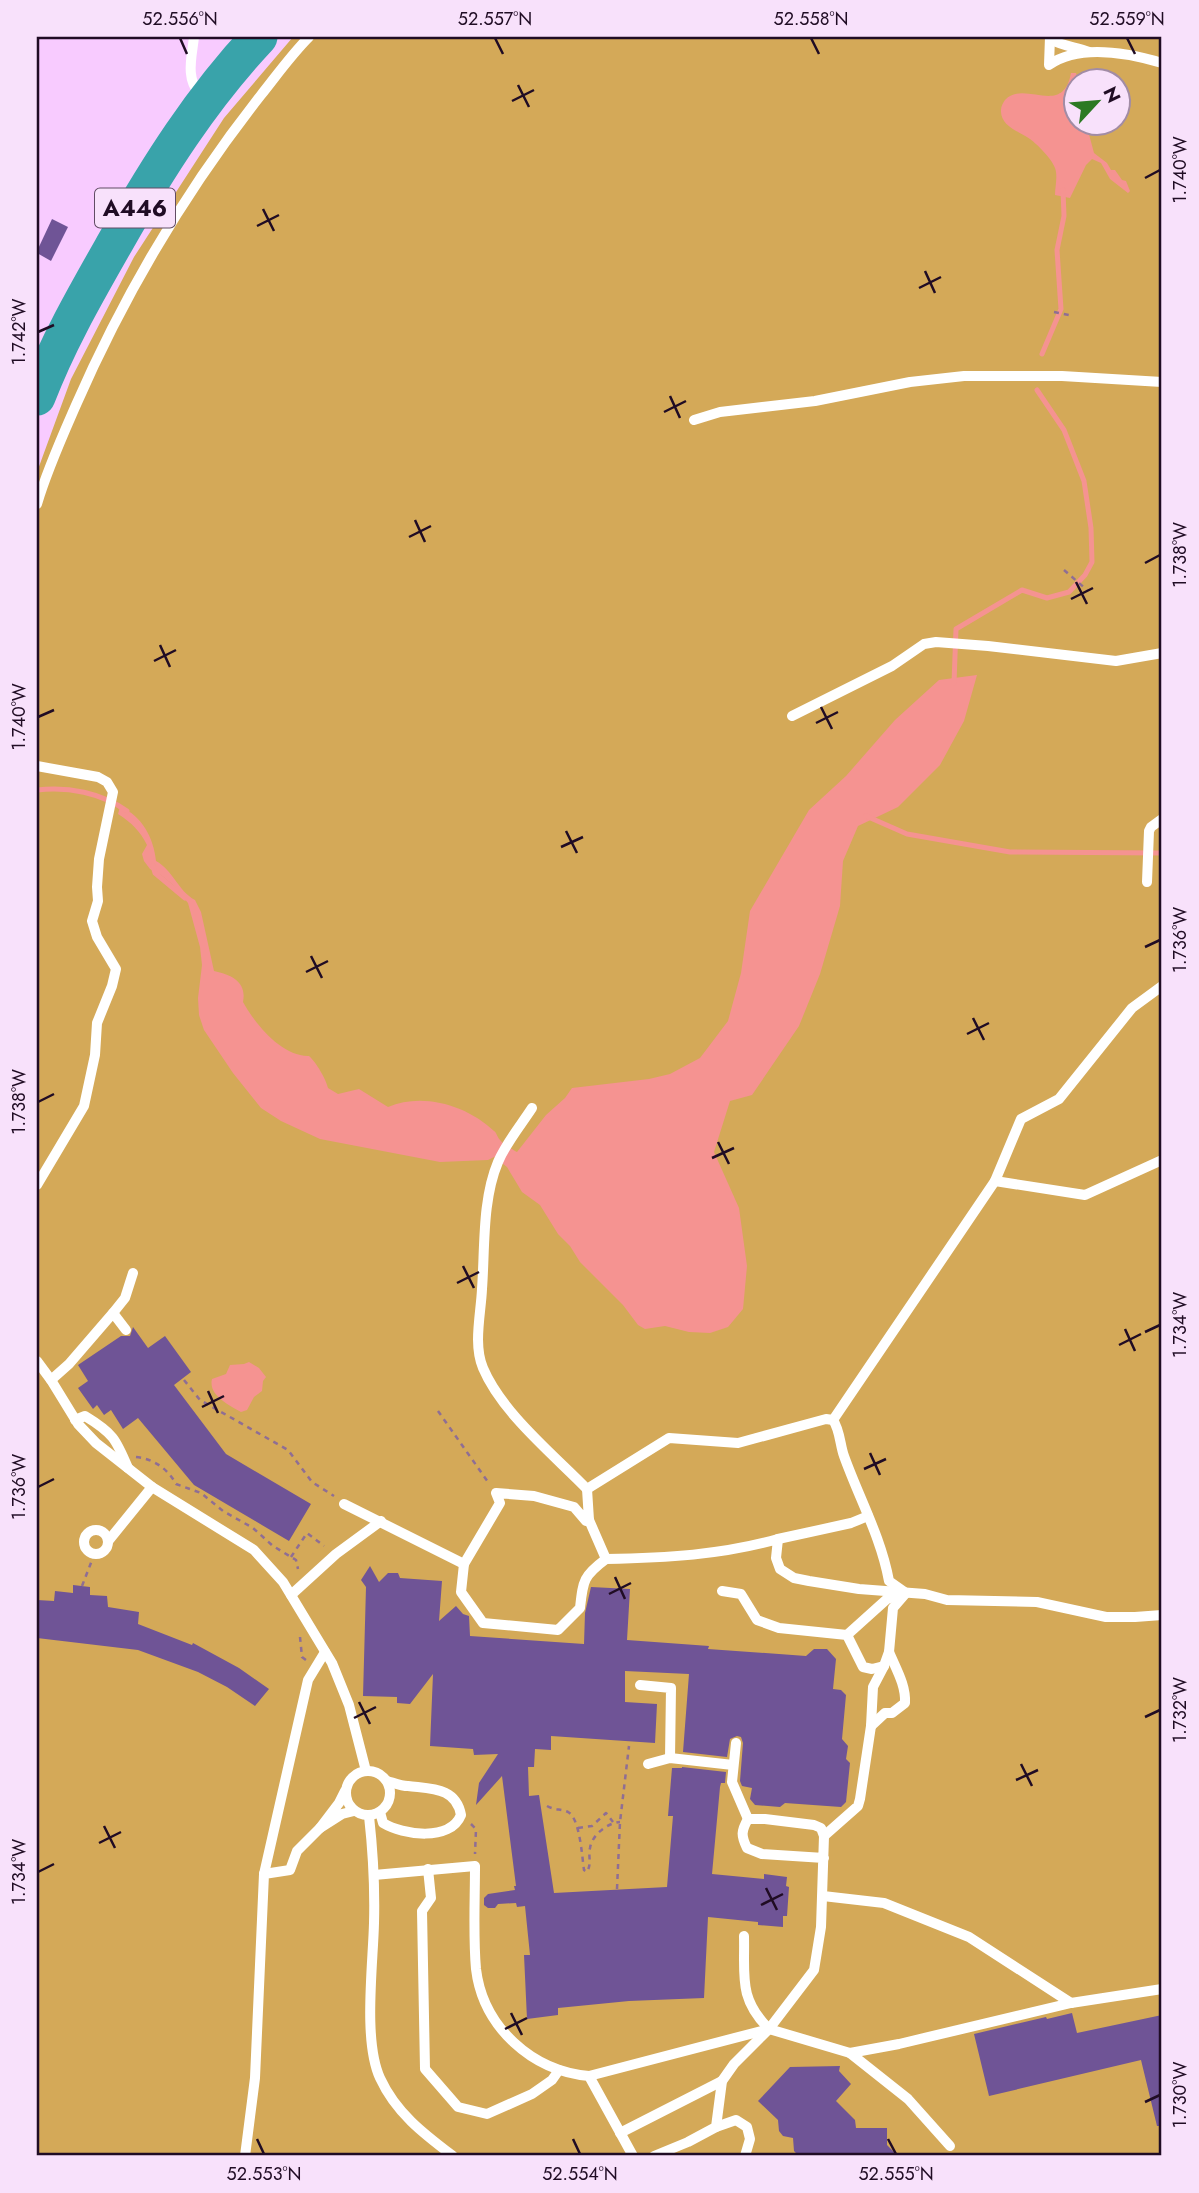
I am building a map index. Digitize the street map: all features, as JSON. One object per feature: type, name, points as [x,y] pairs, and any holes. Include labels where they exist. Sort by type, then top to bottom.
[{"type":"highway","name":"A446","points":[[37,397],[72,318],[159,165],[206,99],[259,37]]},
{"type":"lane","points":[[194,37],[190,72],[194,88],[206,99]]},
{"type":"lane","points":[[37,504],[55,454],[95,363],[140,276],[229,135],[294,52],[309,37]]},
{"type":"lane","points":[[1050,38],[1060,45],[1089,52]]},
{"type":"lane","points":[[1050,38],[1049,65],[1060,57],[1089,52],[1130,55],[1162,63]]},
{"type":"lane","points":[[694,420],[720,412],[815,401],[909,382],[964,376],[1062,376],[1162,382]]},
{"type":"lane","points":[[792,716],[892,666],[923,644],[966,644],[1116,662],[1162,653]]},
{"type":"lane","points":[[37,766],[98,778],[107,782],[113,792],[99,859],[98,901],[92,921],[97,937],[116,969],[97,1023],[95,1055],[84,1106],[37,1185]]},
{"type":"lane","points":[[1147,883],[1149,831],[1162,819]]},
{"type":"lane","points":[[833,1420],[995,1181],[1021,1119],[1059,1099],[1132,1008],[1162,986]]},
{"type":"lane","points":[[533,1108],[498,1162],[488,1210],[478,1344],[482,1366],[494,1387],[516,1415],[587,1489],[589,1520],[606,1559]]},
{"type":"lane","points":[[995,1181],[1085,1195],[1162,1160]]},
{"type":"lane","points":[[51,1380],[69,1364],[125,1298],[133,1273]]},
{"type":"lane","points":[[113,1313],[126,1330]]},
{"type":"lane","points":[[37,1361],[75,1420],[96,1443],[152,1487],[254,1550],[283,1582],[332,1663],[349,1704],[366,1771]]},
{"type":"lane","points":[[75,1420],[85,1416],[110,1433],[119,1444],[129,1469]]},
{"type":"lane","points":[[574,1507],[587,1489],[669,1438],[738,1443],[826,1419],[833,1420],[881,1549],[889,1581],[906,1593]]},
{"type":"lane","points":[[108,1540],[107,1535],[99,1530],[87,1533],[83,1541],[86,1550],[94,1555],[105,1551],[108,1540],[152,1487]]},
{"type":"lane","points":[[589,1520],[586,1521],[574,1507],[526,1495],[496,1493],[500,1503],[464,1563],[461,1592],[483,1623],[558,1630],[580,1608],[583,1583],[592,1570],[606,1559],[741,1549],[850,1523],[868,1516]]},
{"type":"lane","points":[[345,1504],[464,1563]]},
{"type":"lane","points":[[291,1595],[336,1554],[381,1521]]},
{"type":"lane","points":[[778,1539],[776,1558],[780,1569],[794,1578],[859,1589],[925,1594],[947,1600],[1037,1602],[1106,1616],[1162,1615]]},
{"type":"lane","points":[[449,1556],[471,1552]]},
{"type":"lane","points":[[878,1590],[889,1581]]},
{"type":"lane","points":[[824,1836],[858,1806],[873,1687],[889,1652],[890,1603],[878,1590]]},
{"type":"lane","points":[[722,1591],[741,1594],[757,1620],[779,1628],[847,1635],[906,1593]]},
{"type":"lane","points":[[847,1635],[873,1687]]},
{"type":"lane","points":[[245,2156],[255,2078],[264,1874],[307,1679],[325,1652]]},
{"type":"lane","points":[[870,1726],[905,1703],[902,1683],[889,1652]]},
{"type":"lane","points":[[863,1667],[872,1669],[884,1666]]},
{"type":"lane","points":[[640,1685],[671,1688],[670,1758]]},
{"type":"lane","points":[[736,1743],[732,1782],[748,1819]]},
{"type":"lane","points":[[648,1764],[670,1758],[733,1765]]},
{"type":"lane","points":[[264,1874],[290,1870],[297,1851],[320,1828],[339,1803],[348,1782],[366,1771],[380,1775],[387,1781],[444,1792],[456,1801],[461,1815],[452,1826],[430,1833],[420,1833],[383,1823],[380,1812]]},
{"type":"lane","points":[[320,1828],[342,1814],[354,1811],[369,1816],[380,1812],[389,1798],[387,1781]]},
{"type":"lane","points":[[345,1791],[347,1802],[354,1811]]},
{"type":"lane","points":[[369,1816],[374,1875],[371,1982],[373,2056],[380,2078],[398,2109],[425,2135],[453,2156]]},
{"type":"lane","points":[[620,2133],[722,2081],[734,2064],[769,2029],[814,1970],[823,1896],[824,1836],[821,1828],[814,1825],[748,1819]]},
{"type":"lane","points":[[748,1819],[741,1837],[747,1848],[762,1854],[824,1858]]},
{"type":"lane","points":[[374,1875],[475,1866],[477,1970],[487,2005],[495,2022],[511,2042],[538,2061],[572,2075],[589,2076],[769,2029],[850,2053],[908,2099],[950,2146]]},
{"type":"lane","points":[[428,1869],[431,1898],[422,1911],[425,2069],[458,2107],[487,2115],[532,2094],[552,2081],[559,2070]]},
{"type":"lane","points":[[823,1896],[884,1903],[969,1937],[1071,2003]]},
{"type":"lane","points":[[744,1936],[745,1993],[750,2005],[769,2029]]},
{"type":"lane","points":[[850,2053],[1071,2003],[1162,1989]]},
{"type":"lane","points":[[589,2076],[633,2156]]},
{"type":"lane","points":[[716,2127],[722,2081]]},
{"type":"lane","points":[[654,2156],[736,2120],[747,2127],[750,2138],[745,2156]]},
{"type":"lane","points":[[673,2148],[684,2156]]},
{"type":"path","points":[[1055,313],[1067,315]]},
{"type":"path","points":[[1064,570],[1087,590]]},
{"type":"path","points":[[184,1380],[200,1400],[288,1450],[312,1482],[345,1504]]},
{"type":"path","points":[[438,1411],[496,1493]]},
{"type":"path","points":[[123,1455],[145,1458],[169,1471],[176,1484],[201,1493],[296,1560],[299,1573]]},
{"type":"path","points":[[291,1557],[307,1534],[326,1548]]},
{"type":"path","points":[[82,1586],[94,1555]]},
{"type":"path","points":[[300,1634],[302,1657],[314,1668]]},
{"type":"path","points":[[617,1889],[620,1822],[629,1746]]},
{"type":"path","points":[[547,1806],[567,1811],[573,1816],[584,1870],[587,1871],[590,1867],[590,1846],[599,1832],[613,1822],[620,1822]]},
{"type":"path","points":[[577,1828],[592,1826],[606,1813],[613,1822]]},
{"type":"path","points":[[461,1815],[475,1829],[475,1866]]},
{"type":"path","points":[[592,1826],[599,1832]]},
{"type":"path","points":[[580,1842],[590,1846]]},
{"type":"shaded area","points":[[293,37],[1162,37],[1162,2156],[37,2156],[37,472],[71,379],[134,257],[224,118]]},
{"type":"shaded area","points":[[1062,91],[1062,136],[1089,136],[1094,153],[1126,181],[1130,191],[1128,193],[1110,179],[1101,163],[1092,159],[1086,165],[1070,198],[1055,195],[1056,174],[1051,161],[1033,142],[1011,128],[1002,116],[1002,105],[1013,95],[1022,93],[1052,96]]},
{"type":"shaded area","points":[[977,675],[964,721],[940,765],[898,807],[858,826],[843,861],[840,906],[820,974],[799,1026],[752,1095],[730,1101],[714,1152],[739,1208],[747,1266],[743,1309],[728,1327],[710,1333],[689,1332],[665,1326],[645,1329],[638,1325],[623,1305],[580,1262],[540,1205],[522,1192],[507,1167],[494,1157],[488,1160],[440,1162],[320,1139],[281,1121],[261,1108],[204,1030],[199,1015],[198,998],[202,965],[200,947],[188,903],[173,885],[150,869],[142,854],[147,845],[135,828],[118,814],[120,807],[141,822],[150,836],[156,861],[195,900],[201,912],[214,971],[237,980],[243,989],[243,1002],[262,1029],[289,1051],[309,1056],[328,1088],[338,1094],[359,1089],[388,1107],[429,1101],[458,1108],[483,1122],[502,1142],[517,1152],[546,1115],[572,1088],[649,1079],[670,1074],[700,1058],[728,1021],[741,973],[750,911],[809,810],[846,776],[895,720],[939,680]]},
{"type":"shaded area","points":[[249,1362],[259,1368],[266,1377],[262,1391],[254,1397],[247,1410],[241,1412],[216,1395],[212,1379],[226,1374],[230,1365]]},
{"type":"building","points":[[52,219],[68,227],[51,261],[37,251]]},
{"type":"building","points":[[133,1327],[148,1348],[165,1336],[191,1372],[174,1385],[226,1454],[311,1504],[289,1541],[194,1485],[138,1418],[123,1429],[111,1410],[104,1415],[97,1405],[93,1409],[78,1388],[88,1381],[78,1365],[121,1336],[130,1336]]},
{"type":"building","points":[[370,1566],[379,1582],[388,1573],[398,1573],[400,1578],[442,1581],[439,1621],[456,1606],[469,1616],[470,1636],[584,1644],[585,1613],[591,1587],[630,1589],[627,1640],[806,1656],[814,1649],[827,1649],[836,1659],[833,1689],[841,1690],[846,1695],[842,1739],[848,1746],[846,1759],[850,1763],[846,1802],[841,1807],[785,1803],[780,1807],[755,1805],[750,1799],[752,1788],[742,1786],[740,1781],[743,1743],[741,1737],[730,1739],[727,1757],[683,1752],[689,1674],[625,1671],[625,1702],[657,1704],[655,1743],[551,1736],[551,1750],[535,1749],[534,1767],[528,1767],[529,1796],[539,1795],[554,1893],[667,1887],[673,1816],[668,1816],[672,1768],[726,1772],[725,1783],[721,1783],[720,1787],[712,1874],[764,1879],[764,1874],[787,1877],[787,1916],[783,1916],[783,1927],[708,1917],[704,1998],[629,2001],[558,2008],[558,2015],[527,2019],[524,1955],[530,1955],[525,1906],[517,1907],[516,1903],[498,1904],[495,1908],[488,1908],[484,1905],[484,1898],[488,1894],[515,1890],[516,1886],[502,1776],[476,1805],[479,1783],[498,1754],[474,1755],[473,1749],[430,1746],[433,1674],[410,1704],[397,1703],[397,1697],[363,1696],[366,1587],[361,1580]]},
{"type":"building","points":[[73,1585],[90,1587],[90,1595],[107,1596],[108,1607],[139,1612],[138,1624],[192,1645],[193,1643],[239,1668],[269,1689],[255,1706],[198,1672],[138,1650],[37,1638],[37,1600],[54,1601],[55,1591],[73,1593]]},
{"type":"building","points":[[1072,2013],[1077,2033],[1162,2015],[1162,2126],[1157,2126],[1141,2060],[989,2096],[974,2034]]},
{"type":"building","points":[[840,2066],[839,2071],[851,2084],[836,2101],[855,2120],[856,2128],[887,2128],[887,2145],[898,2156],[799,2156],[794,2151],[793,2138],[783,2136],[779,2131],[778,2120],[758,2101],[790,2067]]},
{"type":"waterway","points":[[1042,354],[1061,309],[1057,250],[1064,216],[1063,190]]},
{"type":"waterway","points":[[954,683],[956,629],[1022,590],[1047,598],[1069,592],[1085,575],[1092,562],[1091,528],[1084,481],[1064,430],[1037,390]]},
{"type":"waterway","points":[[37,790],[84,792],[127,811]]},
{"type":"waterway","points":[[866,816],[907,834],[1010,852],[1162,853]]},
{"type":"waterway","points":[[153,866],[155,873],[185,898]]}]
